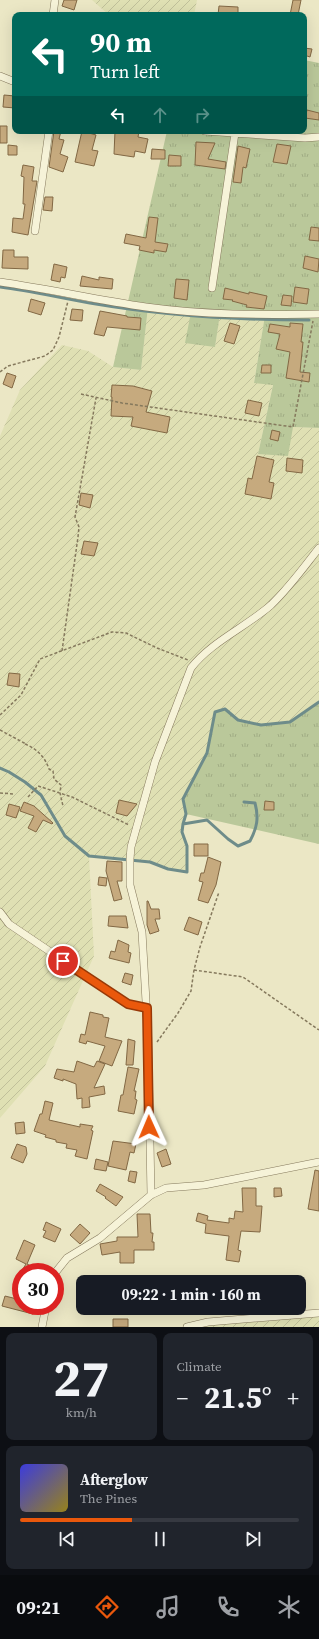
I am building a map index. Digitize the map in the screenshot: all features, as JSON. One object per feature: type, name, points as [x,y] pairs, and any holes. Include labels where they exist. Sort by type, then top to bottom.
[{"type":"street","points":[[53,12],[55,0]]},
{"type":"street","points":[[0,76],[12,81]]},
{"type":"street","points":[[35,231],[49,134]]},
{"type":"street","points":[[212,288],[235,134]]},
{"type":"street","points":[[249,134],[305,138],[319,137]]},
{"type":"street","points":[[0,282],[31,286],[95,299],[148,307],[220,314],[316,314]]},
{"type":"street","points":[[151,1195],[147,1008],[142,932],[130,885],[131,847],[155,762],[187,675],[196,662],[271,605],[295,579],[319,548]]},
{"type":"street","points":[[0,912],[9,924],[128,1004],[147,1008]]},
{"type":"street","points":[[63,1263],[67,1258],[100,1238],[151,1195],[166,1188],[204,1185],[262,1175],[319,1162]]},
{"type":"street","points":[[187,1327],[208,1322],[319,1314]]},
{"type":"street","points":[[42,1327],[44,1315]]},
{"type":"path","points":[[0,372],[8,366],[45,356],[53,350],[68,303]]},
{"type":"path","points":[[81,394],[145,407],[293,427],[316,314]]},
{"type":"path","points":[[62,651],[79,527],[75,517],[96,398]]},
{"type":"path","points":[[0,715],[21,695],[40,659],[112,632],[126,633],[157,648],[196,662]]},
{"type":"path","points":[[0,730],[38,751],[46,760],[49,769],[53,771],[54,779],[61,785],[60,793],[63,806]]},
{"type":"path","points":[[25,744],[30,746]]},
{"type":"path","points":[[28,797],[38,786],[60,793],[72,797],[120,820],[132,827],[135,832]]},
{"type":"path","points":[[0,793],[14,794]]},
{"type":"path","points":[[148,1051],[162,1035],[191,991],[194,970],[219,892]]},
{"type":"path","points":[[194,970],[243,977],[319,1030]]},
{"type":"green space","points":[[92,0],[197,0],[195,12],[106,12]]},
{"type":"green space","points":[[307,61],[319,63],[319,428],[293,427],[288,456],[258,454],[273,385],[254,383],[265,315],[220,314],[215,347],[185,343],[191,312],[148,307],[141,370],[113,367],[166,134],[307,134]]},
{"type":"green space","points":[[148,307],[191,312],[215,347],[220,314],[265,315],[254,382],[273,384],[258,454],[293,427],[319,428],[319,702],[290,722],[261,725],[238,720],[225,709],[215,712],[207,753],[183,799],[186,814],[182,832],[187,846],[187,872],[168,869],[150,862],[89,856],[94,956],[45,1066],[0,1118],[0,436],[20,390],[62,345],[88,351],[113,367],[141,370]]},
{"type":"green space","points":[[319,702],[319,844],[186,814],[183,799],[207,753],[215,712],[225,709],[238,720],[261,725],[290,722]]},
{"type":"green space","points":[[319,1313],[319,1327],[187,1327],[306,1315]]},
{"type":"building","points":[[64,0],[77,0],[74,10],[62,6]]},
{"type":"building","points":[[293,0],[301,0],[299,12],[291,12]]},
{"type":"building","points":[[219,6],[238,7],[238,12],[218,12]]},
{"type":"building","points":[[307,48],[312,49],[310,57],[307,56]]},
{"type":"building","points":[[4,95],[12,96],[12,108],[3,107]]},
{"type":"building","points":[[307,110],[319,113],[319,120],[307,118]]},
{"type":"building","points":[[0,126],[7,126],[7,143],[0,143]]},
{"type":"building","points":[[54,134],[60,134],[59,139],[64,140],[60,154],[68,157],[63,172],[49,167]]},
{"type":"building","points":[[81,134],[96,135],[92,150],[98,151],[94,166],[75,162]]},
{"type":"building","points":[[115,134],[138,134],[138,137],[148,139],[145,153],[135,151],[134,157],[114,154]]},
{"type":"building","points":[[196,142],[215,143],[208,159],[226,162],[225,169],[195,165]]},
{"type":"building","points":[[277,144],[291,146],[287,164],[273,162]]},
{"type":"building","points":[[8,145],[17,146],[17,155],[8,155]]},
{"type":"building","points":[[238,146],[250,149],[246,168],[243,167],[241,183],[233,182]]},
{"type":"building","points":[[152,149],[165,150],[165,159],[151,159]]},
{"type":"building","points":[[169,155],[181,156],[181,166],[168,166]]},
{"type":"building","points":[[23,165],[34,167],[32,181],[37,181],[28,235],[12,232],[13,218],[23,219],[25,204],[23,204],[24,177],[21,176]]},
{"type":"building","points":[[45,197],[53,197],[52,211],[43,210]]},
{"type":"building","points":[[149,217],[158,218],[155,242],[168,244],[166,252],[154,250],[154,253],[139,250],[140,246],[124,243],[126,234],[146,238]]},
{"type":"building","points":[[311,227],[319,228],[319,241],[309,240]]},
{"type":"building","points":[[3,250],[14,250],[14,257],[28,257],[28,269],[2,268]]},
{"type":"building","points":[[305,256],[319,259],[318,272],[303,268]]},
{"type":"building","points":[[54,264],[67,267],[65,278],[61,277],[60,282],[51,280]]},
{"type":"building","points":[[82,276],[99,280],[99,277],[113,279],[112,289],[80,286]]},
{"type":"building","points":[[176,279],[189,280],[187,300],[174,298]]},
{"type":"building","points":[[295,287],[309,289],[307,304],[293,302]]},
{"type":"building","points":[[225,288],[249,294],[249,292],[267,296],[264,309],[246,307],[247,305],[232,301],[233,300],[223,299]]},
{"type":"building","points":[[283,295],[292,296],[291,306],[281,305]]},
{"type":"building","points":[[31,299],[45,303],[41,315],[28,311]]},
{"type":"building","points":[[72,309],[83,310],[82,321],[70,320]]},
{"type":"building","points":[[100,311],[127,317],[141,318],[140,330],[107,327],[104,336],[94,334]]},
{"type":"building","points":[[230,323],[240,326],[234,344],[224,341]]},
{"type":"building","points":[[290,323],[303,324],[300,372],[310,373],[309,382],[286,378],[290,352],[276,349],[280,334],[268,332],[270,324],[290,327]]},
{"type":"building","points":[[262,365],[271,365],[271,373],[261,373]]},
{"type":"building","points":[[7,373],[16,376],[12,388],[3,384]]},
{"type":"building","points":[[112,385],[133,386],[152,391],[146,412],[170,417],[167,433],[131,426],[133,417],[111,416]]},
{"type":"building","points":[[248,400],[262,403],[259,416],[245,413]]},
{"type":"building","points":[[272,430],[280,432],[278,441],[270,439]]},
{"type":"building","points":[[257,456],[274,460],[269,482],[274,483],[271,499],[245,494],[248,478],[252,479]]},
{"type":"building","points":[[287,458],[303,460],[302,473],[286,471]]},
{"type":"building","points":[[81,493],[93,495],[90,508],[79,505]]},
{"type":"building","points":[[84,541],[98,543],[94,556],[81,554]]},
{"type":"building","points":[[9,673],[20,674],[19,687],[7,685]]},
{"type":"building","points":[[119,800],[137,804],[127,816],[116,813]]},
{"type":"building","points":[[265,801],[274,802],[274,810],[264,810]]},
{"type":"building","points":[[24,802],[34,806],[53,823],[52,824],[43,820],[36,832],[28,828],[34,816],[20,811]]},
{"type":"building","points":[[9,804],[20,807],[16,818],[6,815]]},
{"type":"building","points":[[194,844],[208,844],[208,856],[194,856]]},
{"type":"building","points":[[208,857],[221,862],[216,885],[208,903],[198,900],[203,882],[199,881],[201,873],[204,873]]},
{"type":"building","points":[[107,861],[122,862],[122,881],[117,881],[122,899],[114,901],[106,871]]},
{"type":"building","points":[[99,877],[107,878],[106,886],[98,885]]},
{"type":"building","points":[[147,901],[151,909],[159,909],[160,919],[155,919],[159,931],[150,934],[147,925]]},
{"type":"building","points":[[109,916],[126,916],[128,928],[108,926]]},
{"type":"building","points":[[189,917],[202,922],[198,935],[184,930]]},
{"type":"building","points":[[118,940],[129,945],[128,952],[131,953],[129,963],[109,958],[111,951],[115,952]]},
{"type":"building","points":[[125,973],[133,975],[131,985],[122,982]]},
{"type":"building","points":[[90,1012],[109,1018],[105,1037],[122,1041],[112,1066],[99,1061],[105,1046],[87,1041],[86,1044],[79,1042],[81,1034],[85,1035]]},
{"type":"building","points":[[128,1039],[135,1041],[133,1065],[126,1065]]},
{"type":"building","points":[[77,1061],[94,1067],[97,1061],[105,1064],[94,1088],[104,1086],[105,1094],[89,1097],[90,1107],[82,1108],[82,1098],[77,1099],[76,1084],[63,1079],[63,1081],[54,1078],[57,1069],[74,1072]]},
{"type":"building","points":[[128,1067],[139,1069],[134,1091],[136,1091],[135,1099],[137,1100],[134,1114],[118,1111],[121,1095],[123,1095]]},
{"type":"building","points":[[45,1101],[53,1103],[49,1120],[80,1127],[80,1124],[93,1126],[91,1130],[93,1131],[87,1159],[75,1156],[77,1150],[66,1148],[67,1144],[56,1142],[56,1140],[45,1137],[46,1135],[34,1131],[40,1114],[42,1114]]},
{"type":"building","points":[[24,1122],[25,1133],[16,1134],[15,1123]]},
{"type":"building","points":[[113,1141],[136,1144],[134,1153],[130,1152],[126,1170],[108,1166]]},
{"type":"building","points":[[17,1144],[26,1147],[27,1154],[23,1163],[11,1158]]},
{"type":"building","points":[[166,1149],[171,1164],[162,1167],[157,1153]]},
{"type":"building","points":[[96,1159],[108,1162],[106,1171],[94,1169]]},
{"type":"building","points":[[315,1170],[319,1171],[319,1211],[308,1209]]},
{"type":"building","points":[[130,1171],[137,1172],[135,1183],[128,1181]]},
{"type":"building","points":[[100,1184],[123,1197],[116,1206],[96,1191]]},
{"type":"building","points":[[242,1188],[256,1188],[256,1206],[262,1206],[260,1232],[241,1231],[238,1250],[241,1251],[239,1262],[226,1260],[229,1236],[205,1233],[206,1224],[196,1221],[198,1213],[208,1216],[207,1220],[229,1223],[229,1218],[234,1219],[235,1211],[243,1212]]},
{"type":"building","points":[[274,1188],[281,1188],[282,1196],[274,1197]]},
{"type":"building","points":[[137,1214],[150,1214],[154,1250],[134,1250],[134,1263],[120,1263],[120,1252],[102,1255],[100,1244],[117,1241],[117,1237],[138,1237]]},
{"type":"building","points":[[46,1222],[61,1229],[55,1242],[43,1237],[46,1231],[43,1230]]},
{"type":"building","points":[[80,1224],[90,1233],[80,1244],[70,1235]]},
{"type":"building","points":[[24,1240],[35,1245],[27,1263],[16,1259]]},
{"type":"building","points":[[5,1296],[12,1298],[12,1309],[2,1306]]},
{"type":"building","points":[[113,1319],[128,1319],[128,1327],[113,1327]]},
{"type":"waterway","points":[[0,287],[149,312],[229,318],[309,320]]},
{"type":"waterway","points":[[183,824],[186,814],[183,799],[207,753],[215,712],[225,709],[238,720],[261,725],[290,722],[319,702]]},
{"type":"waterway","points":[[0,768],[25,782],[41,795],[65,836],[89,856],[150,862],[168,869],[187,872],[187,846],[182,832],[183,824],[207,820],[238,846],[250,841],[257,823],[255,803],[244,802]]},
{"type":"route","points":[[63,961],[103,986],[128,1004],[147,1008],[149,1127]]}]
